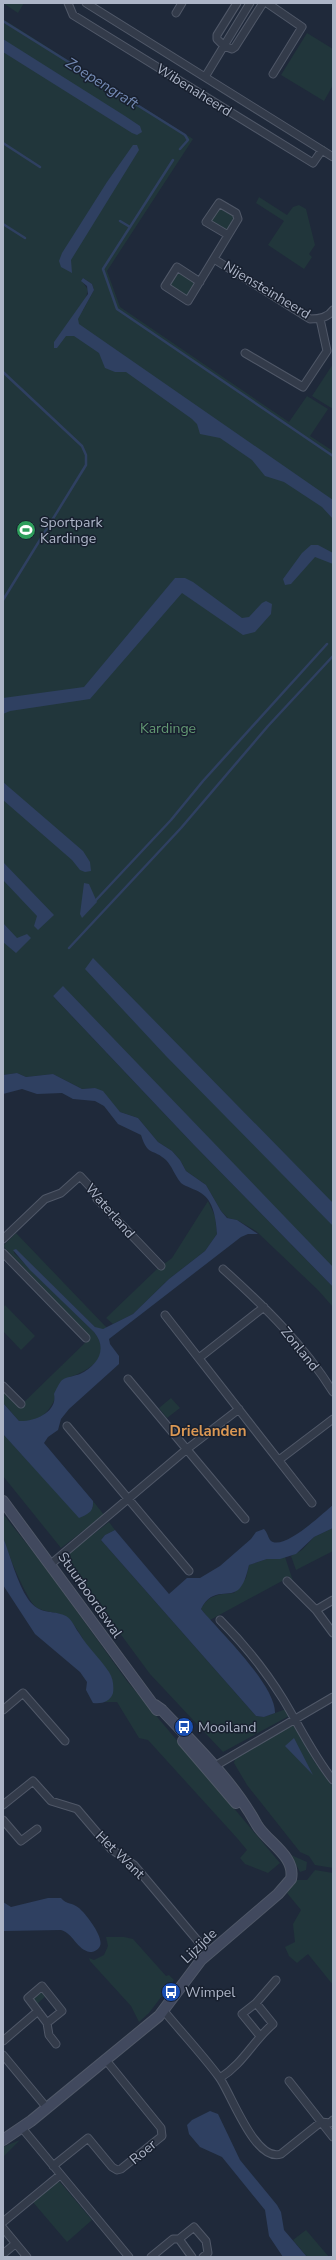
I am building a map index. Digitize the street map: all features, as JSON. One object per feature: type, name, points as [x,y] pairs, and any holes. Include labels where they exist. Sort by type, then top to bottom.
[{"type":"street","name":"Wibenaheerd","points":[[68,3],[73,15],[313,163],[322,150]]},
{"type":"street","name":"Wibenaheerd","points":[[86,3],[333,157]]},
{"type":"street","points":[[176,13],[182,3]]},
{"type":"street","points":[[237,3],[217,35],[217,39],[224,46],[232,49],[235,48],[263,3]]},
{"type":"street","name":"Wibenaheerd","points":[[205,77],[250,3]]},
{"type":"street","points":[[267,3],[302,27],[273,74]]},
{"type":"street","name":"Nijensteinheerd","points":[[200,282],[177,267],[165,286],[188,301],[200,282],[238,219],[236,213],[219,203],[206,222],[228,235]]},
{"type":"street","name":"Nijensteinheerd","points":[[214,259],[310,319],[320,319],[330,315],[333,310]]},
{"type":"street","name":"Nijensteinheerd","points":[[245,353],[303,387],[327,352],[320,319]]},
{"type":"street","name":"Waterland","points":[[3,1239],[45,1199],[61,1194],[80,1176],[94,1191],[97,1199],[160,1266]]},
{"type":"street","points":[[3,1253],[86,1338]]},
{"type":"street","name":"Zonland","points":[[223,1269],[264,1307],[307,1356],[333,1392]]},
{"type":"street","points":[[199,1358],[264,1307]]},
{"type":"street","points":[[165,1315],[280,1460],[312,1503]]},
{"type":"street","points":[[128,1379],[245,1519]]},
{"type":"street","points":[[3,1386],[20,1404]]},
{"type":"street","points":[[51,1564],[187,1449],[239,1409]]},
{"type":"street","points":[[280,1460],[333,1419]]},
{"type":"street","points":[[67,1426],[189,1571]]},
{"type":"street","name":"Stuurboordswal","points":[[3,1501],[51,1564],[106,1643],[155,1705],[162,1710],[212,1768],[251,1821],[257,1824]]},
{"type":"street","points":[[287,1581],[316,1610],[333,1633]]},
{"type":"street","points":[[316,1610],[333,1600]]},
{"type":"street","points":[[220,1620],[260,1664],[312,1751],[333,1780]]},
{"type":"street","points":[[3,1710],[23,1693],[65,1741]]},
{"type":"street","points":[[212,1768],[333,1697]]},
{"type":"street","name":"Het Want","points":[[3,1805],[33,1781],[51,1801],[77,1809],[110,1849],[134,1865],[208,1953]]},
{"type":"street","points":[[3,1820],[21,1841],[37,1829]]},
{"type":"street","name":"Lijzijde","points":[[3,2140],[22,2128],[47,2108],[164,2011],[192,1970],[208,1953],[278,1894],[291,1879],[290,1864],[257,1824]]},
{"type":"street","points":[[260,2036],[242,2014],[256,2003],[276,1980]]},
{"type":"street","points":[[47,2023],[62,2011],[42,1986],[28,1998],[47,2023],[48,2035],[56,2044]]},
{"type":"street","points":[[220,2078],[241,2062],[260,2036],[273,2024],[256,2003]]},
{"type":"street","points":[[3,2041],[38,2011]]},
{"type":"street","points":[[164,2011],[220,2078],[248,2131],[264,2150],[272,2154],[279,2155],[321,2122],[330,2123],[333,2120]]},
{"type":"street","points":[[3,2055],[47,2108]]},
{"type":"street","name":"Roer","points":[[53,2166],[88,2138],[112,2167],[122,2169],[162,2136],[162,2128],[105,2059]]},
{"type":"street","points":[[289,2081],[333,2137]]},
{"type":"street","points":[[22,2128],[129,2257]]},
{"type":"street","points":[[3,2222],[60,2175]]},
{"type":"street","points":[[151,2257],[173,2239],[179,2239],[194,2227],[206,2241],[208,2253],[203,2257]]},
{"type":"street","points":[[3,2228],[27,2257]]},
{"type":"street","points":[[179,2239],[192,2257]]},
{"type":"street","points":[[3,2254],[15,2244]]},
{"type":"green space","points":[[3,3],[24,3],[18,13]]},
{"type":"green space","name":"Kardinge","points":[[3,19],[193,139],[107,271],[120,307],[289,422],[307,396],[328,409],[310,436],[333,451],[333,1285],[60,990],[53,996],[194,1145],[333,1287],[333,1307],[318,1290],[256,1231],[237,1220],[228,1218],[221,1211],[206,1185],[186,1171],[180,1160],[172,1151],[158,1142],[138,1118],[120,1112],[95,1088],[82,1089],[53,1074],[26,1077],[17,1073],[3,1075]],"holes":[[[83,278],[92,284],[94,290],[82,312],[88,290],[82,281]]]},
{"type":"green space","points":[[307,33],[333,49],[333,85],[324,101],[281,75]]},
{"type":"green space","points":[[259,197],[287,215],[293,207],[299,205],[306,209],[315,245],[309,254],[312,257],[304,269],[268,245],[284,221],[256,203]]},
{"type":"green space","points":[[219,206],[233,214],[234,218],[227,231],[209,221]]},
{"type":"green space","points":[[178,271],[197,282],[189,295],[184,296],[169,286]]},
{"type":"green space","points":[[333,364],[333,409],[312,396]]},
{"type":"green space","points":[[208,1201],[215,1216],[217,1234],[205,1251],[169,1279],[133,1314],[113,1324],[106,1318],[156,1270],[172,1258]]},
{"type":"green space","points":[[16,1233],[107,1328],[99,1330],[95,1327],[15,1249],[14,1253],[94,1332],[100,1342],[101,1350],[99,1357],[88,1369],[62,1380],[53,1404],[43,1415],[37,1419],[29,1421],[19,1421],[3,1403],[3,1389],[20,1406],[89,1339],[88,1335],[3,1246]]},
{"type":"green space","points":[[5,1305],[35,1336],[21,1350],[3,1331],[3,1308]]},
{"type":"green space","points":[[171,1398],[180,1408],[167,1418],[159,1408]]},
{"type":"green space","points":[[3,1434],[40,1474],[93,1508],[93,1501],[104,1515],[61,1548],[3,1476]]},
{"type":"green space","points":[[3,1514],[42,1563],[127,1681],[280,1863],[268,1873],[245,1864],[240,1858],[247,1850],[237,1838],[148,1740],[139,1738],[117,1702],[104,1702],[108,1700],[92,1658],[77,1629],[67,1617],[36,1607],[27,1595],[12,1562],[5,1542],[3,1533]]},
{"type":"green space","points":[[109,1522],[115,1530],[105,1535],[101,1540],[256,1716],[264,1717],[286,1709],[289,1716],[223,1752],[150,1674],[105,1613],[66,1555]]},
{"type":"green space","points":[[333,1528],[333,1551],[296,1570],[291,1556],[302,1550],[314,1537]]},
{"type":"green space","points":[[285,1557],[293,1581],[288,1576],[282,1581],[210,1620],[201,1609],[207,1601],[214,1596],[234,1593],[246,1578],[249,1565],[267,1559]]},
{"type":"green space","points":[[294,1724],[314,1761],[333,1787],[333,1868],[315,1865],[309,1856],[300,1852],[247,1785],[234,1763],[235,1759]]},
{"type":"green space","points":[[291,1855],[307,1862],[306,1870],[300,1872]]},
{"type":"green space","points":[[315,1870],[333,1873],[333,1985],[308,1954],[297,1963],[289,1956],[285,1947],[295,1942],[293,1924],[301,1910],[287,1893],[295,1880],[307,1880]]},
{"type":"green space","points":[[106,1937],[124,1937],[133,1939],[166,1976],[169,1975],[174,1980],[149,2013],[139,2022],[131,2006],[90,1961],[89,1958],[94,1960],[104,1955],[108,1946]]},
{"type":"green space","points":[[43,1990],[47,1995],[37,2004],[33,1998]]},
{"type":"green space","points":[[20,2140],[3,2157],[3,2147]]},
{"type":"green space","points":[[60,2182],[92,2220],[67,2242],[32,2201],[54,2183]]},
{"type":"green space","points":[[306,2230],[329,2257],[307,2257],[293,2240]]},
{"type":"water","points":[[3,39],[140,126],[142,132],[137,135],[132,133],[3,52]]},
{"type":"water","points":[[133,145],[137,145],[139,150],[71,260],[72,273],[61,267],[59,261],[62,253],[107,182]]},
{"type":"water","points":[[83,278],[92,284],[94,290],[78,319],[79,324],[333,500],[333,519],[322,507],[284,482],[265,476],[252,460],[220,438],[200,434],[197,424],[192,419],[126,372],[115,372],[105,368],[99,353],[74,336],[66,336],[57,348],[54,348],[54,342],[88,294],[87,286],[81,281]]},
{"type":"water","points":[[311,545],[318,545],[333,553],[333,564],[315,557],[291,584],[285,585],[283,579],[302,553]]},
{"type":"water","points":[[175,578],[185,578],[193,582],[242,618],[249,617],[262,603],[266,601],[272,604],[271,614],[255,632],[243,635],[182,593],[90,699],[10,711],[3,714],[3,698],[84,687]]},
{"type":"water","points":[[3,782],[83,851],[90,862],[91,871],[85,872],[80,870],[72,860],[3,800]]},
{"type":"water","points":[[3,862],[54,915],[38,930],[34,926],[37,916],[3,880]]},
{"type":"water","points":[[84,883],[89,884],[97,902],[82,918],[80,914]]},
{"type":"water","points":[[3,923],[17,938],[27,934],[31,938],[16,953],[3,942]]},
{"type":"water","points":[[93,958],[333,1203],[333,1226],[166,1056],[85,969]]},
{"type":"water","points":[[63,986],[333,1267],[333,1287],[194,1145],[53,996]]},
{"type":"water","points":[[17,1073],[26,1077],[53,1074],[82,1089],[95,1088],[103,1091],[120,1112],[138,1118],[158,1142],[172,1151],[180,1160],[186,1171],[206,1185],[221,1211],[227,1218],[237,1220],[258,1234],[248,1234],[241,1237],[109,1339],[110,1344],[119,1356],[119,1364],[69,1409],[61,1419],[58,1430],[48,1437],[44,1443],[93,1501],[92,1508],[88,1514],[79,1518],[3,1434],[3,1403],[19,1421],[31,1420],[44,1415],[52,1406],[54,1394],[61,1381],[80,1374],[92,1366],[99,1356],[100,1344],[94,1332],[30,1270],[13,1250],[16,1249],[95,1327],[103,1329],[133,1314],[169,1279],[205,1251],[217,1234],[216,1223],[212,1206],[205,1196],[181,1183],[166,1160],[151,1151],[146,1146],[141,1135],[118,1124],[104,1106],[95,1101],[73,1099],[62,1093],[37,1094],[22,1089],[3,1094],[3,1075]]},
{"type":"water","points":[[333,1505],[333,1528],[314,1537],[296,1554],[280,1559],[267,1559],[249,1565],[245,1580],[240,1588],[231,1593],[211,1597],[201,1609],[245,1659],[266,1688],[273,1701],[275,1713],[264,1717],[256,1716],[101,1540],[105,1535],[115,1530],[169,1594],[187,1578],[200,1578],[220,1566],[251,1539],[256,1532],[264,1529],[270,1540],[276,1543],[284,1541],[293,1537]]},
{"type":"water","points":[[3,1537],[17,1577],[28,1599],[32,1604],[41,1610],[68,1617],[109,1672],[112,1679],[113,1693],[108,1700],[102,1703],[93,1703],[86,1690],[87,1682],[80,1672],[35,1634],[3,1585]]},
{"type":"water","points":[[294,1738],[313,1775],[285,1746]]},
{"type":"water","points":[[48,1898],[61,1898],[65,1902],[76,1906],[82,1911],[90,1920],[97,1932],[101,1942],[98,1949],[91,1952],[86,1951],[78,1945],[69,1934],[61,1930],[3,1931],[3,1902],[11,1907]]},
{"type":"water","points":[[210,2111],[218,2114],[240,2160],[277,2205],[281,2212],[284,2230],[307,2257],[283,2257],[269,2236],[265,2210],[222,2157],[200,2147],[189,2134],[187,2125],[192,2120]]},
{"type":"waterway","name":"Zoepengraft","points":[[3,21],[185,135],[188,140],[180,149]]},
{"type":"waterway","points":[[3,143],[40,167]]},
{"type":"waterway","points":[[173,160],[103,269],[117,309],[333,456]]},
{"type":"waterway","points":[[120,221],[130,227]]},
{"type":"waterway","points":[[3,224],[25,238]]},
{"type":"waterway","points":[[3,372],[82,446],[86,455],[86,465],[3,600]]},
{"type":"waterway","points":[[96,900],[171,820],[203,781],[327,644]]},
{"type":"waterway","points":[[69,948],[181,828],[268,726],[333,656]]},
{"type":"place","name":"Sportpark Kardinge","points":[[26,530]]},
{"type":"place","name":"Mooiland","points":[[184,1727]]},
{"type":"place","name":"Wimpel","points":[[171,1992]]},
{"type":"district","name":"Drielanden","points":[[208,1431]]}]
